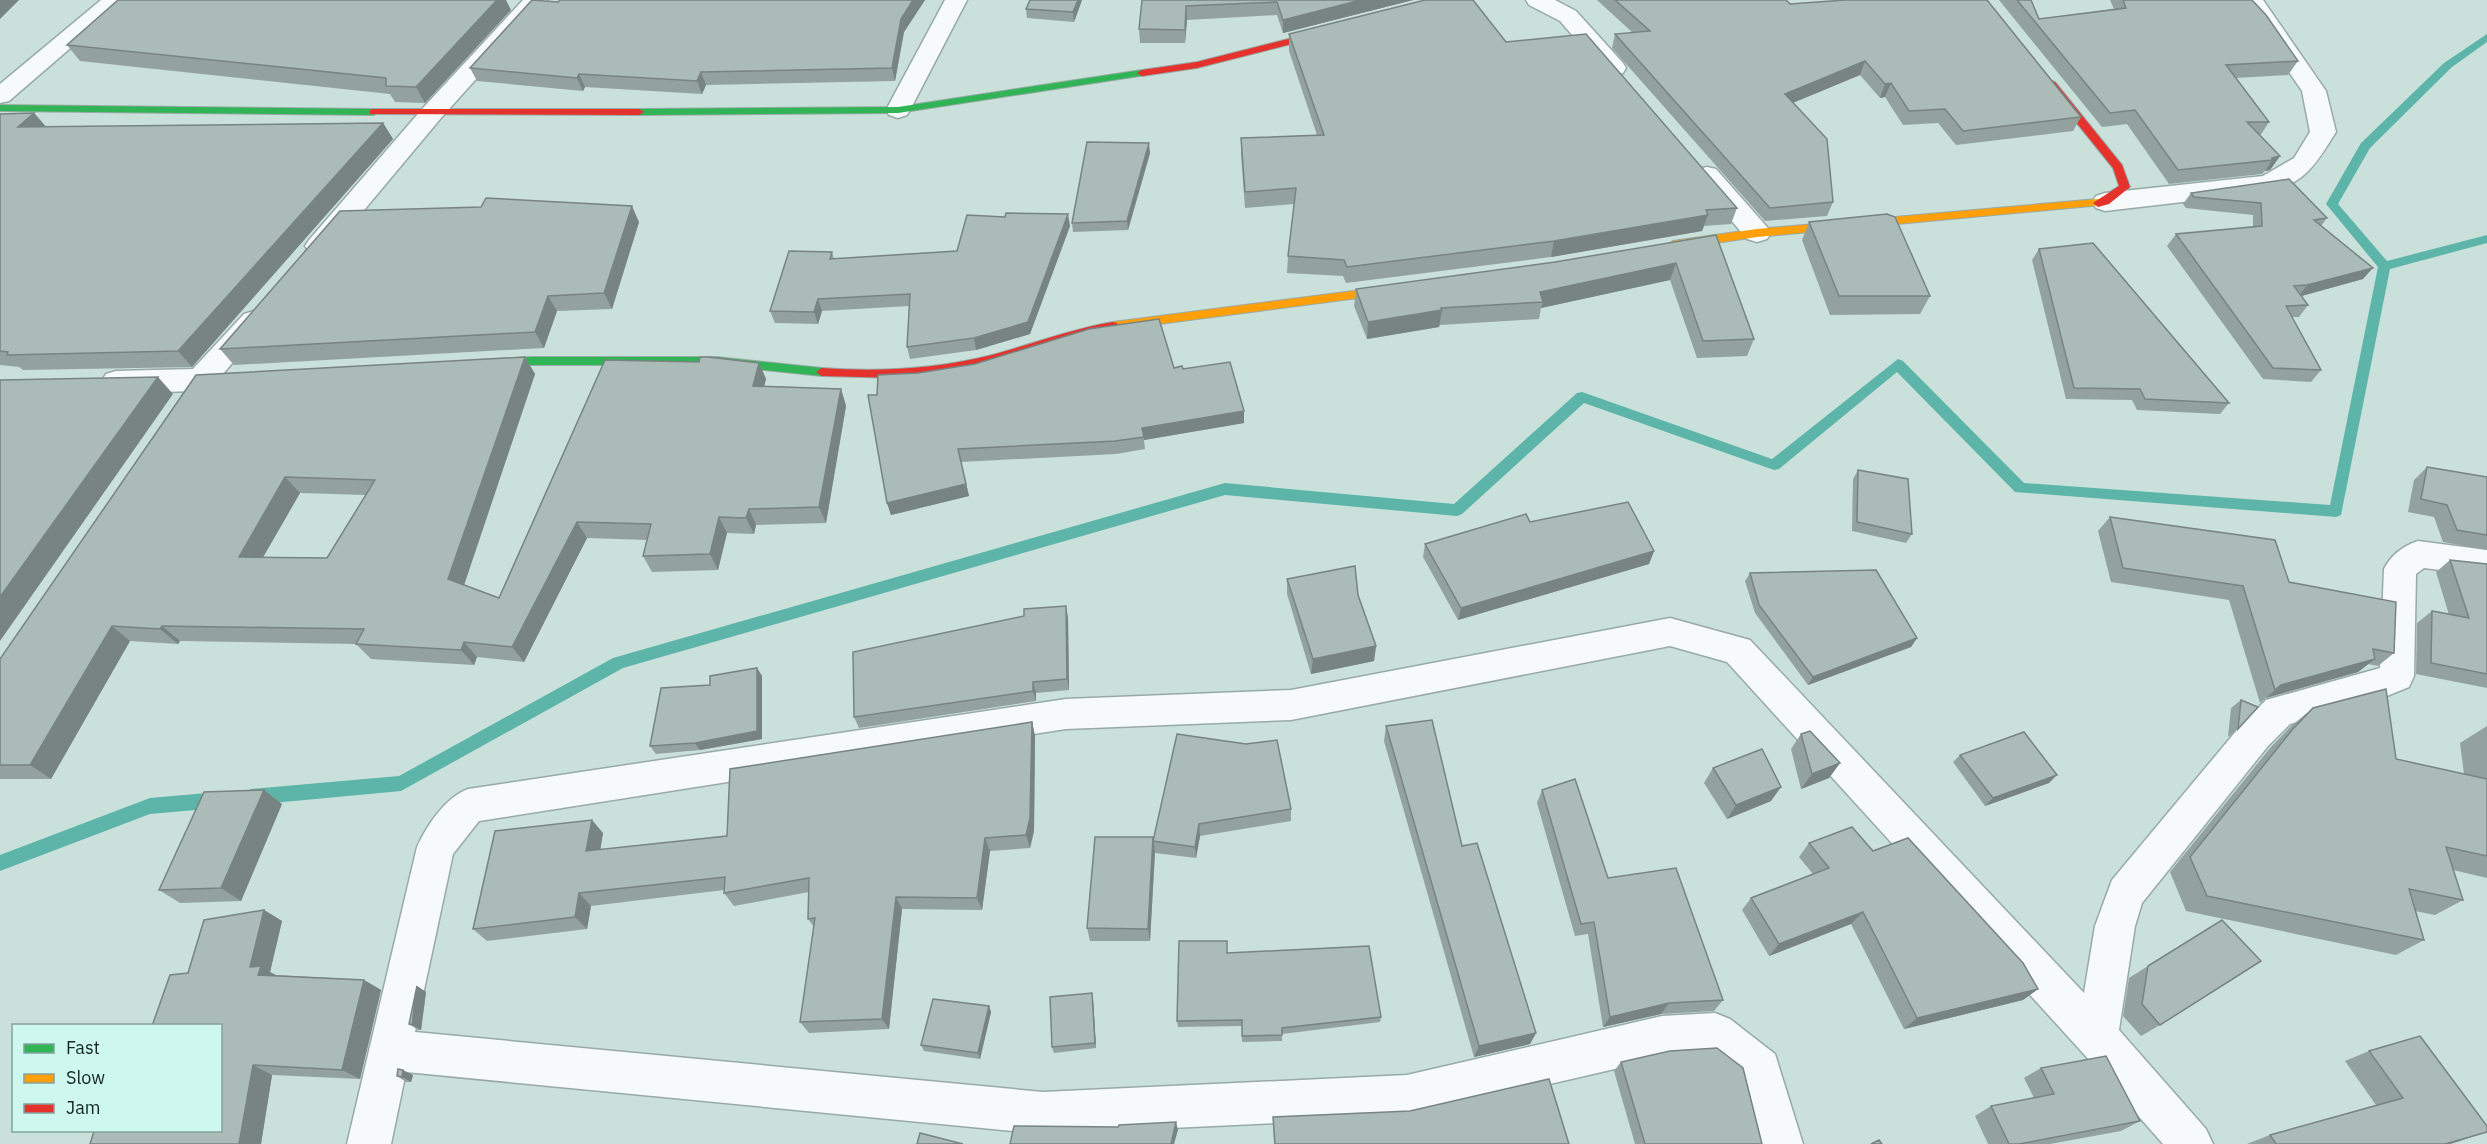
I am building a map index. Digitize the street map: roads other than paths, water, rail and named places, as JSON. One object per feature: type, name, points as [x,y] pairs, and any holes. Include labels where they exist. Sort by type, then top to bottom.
[{"type":"street","points":[[0,96],[115,0]]},
{"type":"street","points":[[302,266],[432,113],[536,0]]},
{"type":"street","points":[[898,110],[956,0]]},
{"type":"street","points":[[1538,0],[1568,16],[1631,88]]},
{"type":"street","points":[[1662,248],[1757,232],[2105,202],[2269,184],[2303,164],[2323,132],[2314,91],[2251,0]]},
{"type":"street","points":[[0,108],[432,113],[898,110],[1197,65],[1347,27]]},
{"type":"street","points":[[2043,74],[2118,167],[2125,187],[2105,202]]},
{"type":"street","points":[[1694,160],[1757,232]]},
{"type":"street","points":[[472,364],[531,361],[716,361],[832,373],[921,372],[977,363],[1089,329],[1420,286]]},
{"type":"street","points":[[86,382],[207,383],[271,301]]},
{"type":"street","points":[[2097,1037],[2115,926],[2126,893],[2248,744],[2279,711],[2372,687],[2397,676],[2400,569],[2418,554],[2487,563]]},
{"type":"street","points":[[369,1144],[436,847],[468,806],[1066,714],[1291,705],[1670,632],[1738,650],[2097,1037],[2192,1144]]},
{"type":"street","points":[[391,1050],[1043,1113],[1407,1096],[1662,1037],[1715,1034],[1760,1069],[1781,1144]]},
{"type":"waterway","points":[[2384,266],[2332,204],[2365,146],[2448,65],[2487,37]]},
{"type":"waterway","points":[[2384,266],[2487,239]]},
{"type":"waterway","points":[[251,797],[401,783],[619,663],[1225,489],[1457,510],[1582,397],[1774,465],[1898,364],[2020,488],[2336,511],[2384,266]]},
{"type":"waterway","points":[[0,863],[150,806],[218,800]]}]
